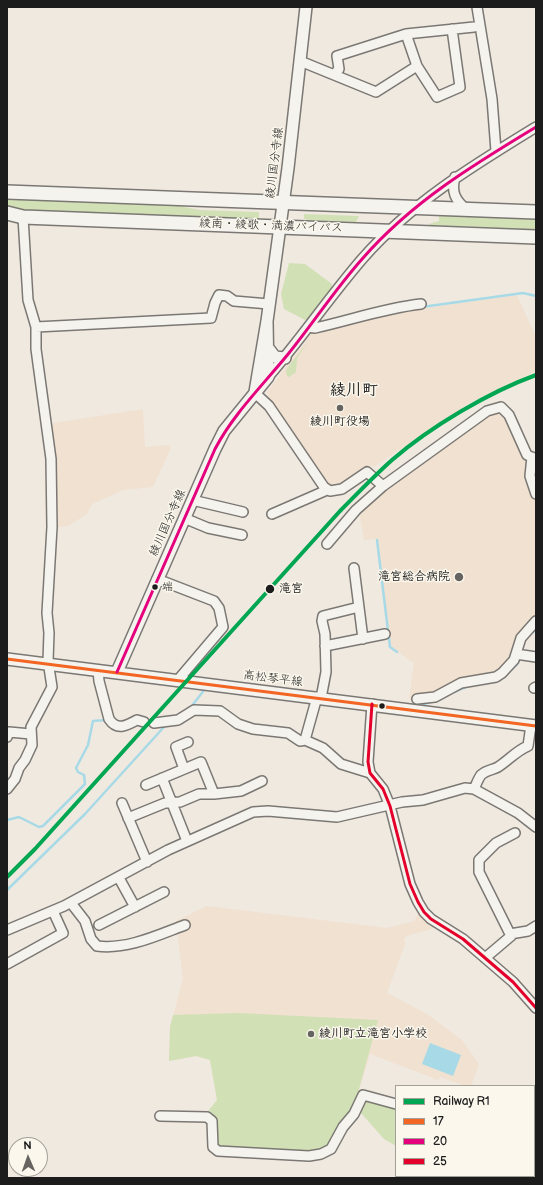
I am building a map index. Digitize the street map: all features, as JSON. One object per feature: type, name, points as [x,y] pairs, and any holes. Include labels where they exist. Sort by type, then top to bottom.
[{"type":"highway","name":"綾南・綾歌・満濃バイパス","points":[[7,192],[468,211],[536,212]]},
{"type":"highway","name":"綾南・綾歌・満濃バイパス","points":[[7,213],[23,217],[536,237]]},
{"type":"main road","name":"綾川国分寺線","points":[[255,392],[267,321],[283,203],[306,7]]},
{"type":"main road","name":"綾川国分寺線","points":[[117,672],[184,518],[224,431],[268,377],[267,321]]},
{"type":"main road","points":[[268,348],[275,357],[285,358]]},
{"type":"main road","name":"高松琴平線","points":[[7,659],[372,704],[417,702],[534,725]]},
{"type":"street","points":[[477,7],[492,99],[496,151]]},
{"type":"street","points":[[334,75],[339,69],[337,56],[406,34],[474,27]]},
{"type":"street","points":[[406,34],[417,66],[437,97],[460,87],[452,29]]},
{"type":"street","points":[[300,61],[376,92],[417,66]]},
{"type":"street","points":[[268,377],[285,358],[363,258],[391,231],[433,193],[455,177],[536,127]]},
{"type":"street","points":[[455,177],[453,185],[454,197],[468,211]]},
{"type":"street","points":[[7,788],[16,779],[19,768],[30,750],[32,745],[32,727],[52,687],[46,613],[52,527],[51,459],[36,349],[36,327],[28,300],[23,217]]},
{"type":"street","points":[[36,327],[211,318],[219,295],[227,296],[234,301],[269,304]]},
{"type":"street","points":[[308,327],[315,328],[363,317],[388,308],[421,304]]},
{"type":"street","points":[[255,392],[269,406],[327,490]]},
{"type":"street","points":[[326,544],[356,510],[383,486],[488,411],[501,407],[509,415],[527,455],[534,458],[530,476],[536,494]]},
{"type":"street","points":[[272,514],[327,490],[340,490],[367,472],[383,486]]},
{"type":"street","points":[[192,500],[239,511],[238,500]]},
{"type":"street","points":[[184,518],[208,528],[242,535]]},
{"type":"street","points":[[354,568],[363,639]]},
{"type":"street","points":[[157,579],[214,601],[222,620],[223,627],[178,680]]},
{"type":"street","points":[[306,740],[326,672],[322,621],[323,616],[359,608]]},
{"type":"street","points":[[417,702],[435,696],[461,683],[496,677],[519,655],[521,638],[536,621]]},
{"type":"street","points":[[325,646],[385,634]]},
{"type":"street","points":[[519,655],[536,657]]},
{"type":"street","points":[[98,670],[105,704],[113,724],[118,727],[124,727],[137,720],[144,722]]},
{"type":"street","points":[[372,704],[368,762],[370,773],[383,789],[390,806],[410,884],[424,912],[463,939],[514,982],[536,1008]]},
{"type":"street","points":[[154,723],[178,720],[194,710],[220,711],[238,724],[253,729],[288,733],[300,741],[306,740],[323,748],[341,764],[370,773]]},
{"type":"street","points":[[474,790],[481,776],[505,763],[512,755],[528,746],[534,725]]},
{"type":"street","points":[[7,737],[9,732],[31,734]]},
{"type":"street","points":[[184,769],[176,747],[188,742]]},
{"type":"street","points":[[146,785],[201,762],[214,794]]},
{"type":"street","points":[[162,778],[188,840]]},
{"type":"street","points":[[128,818],[165,803],[180,802],[199,794],[241,791],[262,781]]},
{"type":"street","points":[[7,930],[71,903],[188,840],[253,812],[268,811],[337,817],[402,802],[439,796],[465,788],[474,790],[518,813],[536,827]]},
{"type":"street","points":[[122,803],[146,862]]},
{"type":"street","points":[[485,958],[511,936],[479,872],[479,860],[496,843],[515,833]]},
{"type":"street","points":[[119,878],[134,907]]},
{"type":"street","points":[[98,925],[164,892]]},
{"type":"street","points":[[71,903],[85,922],[91,939],[97,946],[112,947],[144,940],[185,925]]},
{"type":"street","points":[[8,962],[63,933],[53,911]]},
{"type":"street","points":[[510,934],[528,931],[536,926]]},
{"type":"street","points":[[160,1116],[207,1117],[212,1121],[213,1147],[218,1151],[309,1156],[331,1149],[343,1127],[354,1114],[363,1095],[395,1104]]},
{"type":"shaded area","name":"綾川町役場","points":[[517,295],[536,337],[536,371],[469,403],[375,466],[364,467],[354,476],[336,486],[325,484],[269,400],[267,392],[312,333],[411,308],[412,310]]},
{"type":"shaded area","points":[[143,409],[145,447],[170,445],[170,450],[153,487],[123,490],[92,504],[87,514],[68,526],[54,527],[48,424]]},
{"type":"shaded area","name":"滝宮総合病院","points":[[496,413],[502,415],[507,422],[525,459],[528,478],[536,503],[536,615],[517,637],[514,654],[495,674],[432,695],[409,699],[414,663],[391,647],[378,539],[364,540],[359,511],[467,429],[489,414]]},
{"type":"shaded area","name":"綾川町立滝宮小学校","points":[[207,906],[387,928],[414,921],[419,913],[433,927],[438,927],[407,936],[404,939],[405,944],[387,993],[427,1014],[462,1040],[479,1064],[471,1085],[462,1085],[440,1077],[438,1080],[370,1054],[354,1107],[337,1129],[215,1119],[211,1115],[205,1115],[217,1100],[210,1060],[196,1056],[169,1061],[170,1027],[183,979],[176,921]]},
{"type":"green space","points":[[7,197],[163,203],[200,210],[259,212],[259,221],[7,210]]},
{"type":"green space","points":[[304,214],[359,216],[356,222],[313,221],[304,219]]},
{"type":"green space","points":[[439,216],[536,217],[536,234],[485,227],[429,225],[439,221]]},
{"type":"green space","points":[[289,263],[305,264],[332,284],[331,292],[307,321],[284,309],[281,294]]},
{"type":"green space","points":[[308,342],[297,358],[296,372],[289,377],[287,376],[286,371],[288,367]]},
{"type":"green space","points":[[238,1013],[378,1020],[354,1107],[337,1129],[331,1142],[317,1152],[226,1150],[217,1146],[215,1119],[211,1115],[205,1115],[217,1100],[210,1060],[196,1056],[169,1061],[170,1027],[173,1015]]},
{"type":"green space","points":[[369,1096],[395,1106],[395,1145],[384,1139],[360,1112]]},
{"type":"green space","points":[[536,1158],[536,1178],[485,1177],[535,1177]]},
{"type":"water","points":[[430,1043],[461,1055],[453,1076],[422,1064]]},
{"type":"waterway","points":[[422,307],[523,293],[536,296]]},
{"type":"waterway","points":[[377,540],[390,647],[397,652]]},
{"type":"waterway","points":[[530,634],[536,630]]},
{"type":"waterway","points":[[506,675],[518,663],[519,659]]},
{"type":"waterway","points":[[488,683],[499,680]]},
{"type":"waterway","points":[[454,692],[468,686]]},
{"type":"waterway","points":[[191,707],[205,689]]},
{"type":"waterway","points":[[424,704],[437,700]]},
{"type":"waterway","points":[[7,820],[19,817],[39,827],[43,826],[85,784],[84,775],[78,772],[76,768],[88,745],[93,721],[106,720]]},
{"type":"waterway","points":[[7,890],[85,814],[164,727]]},
{"type":"rail line","name":"R1","points":[[7,877],[35,849],[340,511],[379,472],[407,448],[442,423],[499,391],[536,375]]},
{"type":"transit line","name":"20","points":[[117,672],[215,449],[240,411],[289,353],[353,269],[382,238],[402,219],[466,170],[536,127]]},
{"type":"transit line","name":"17","points":[[7,659],[536,726]]},
{"type":"transit line","name":"25","points":[[372,704],[368,762],[370,773],[383,789],[390,806],[410,884],[418,902],[424,912],[431,919],[463,939],[513,982],[536,1008]]},
{"type":"place","name":"綾川町役場","points":[[340,408]]},
{"type":"place","name":"滝宮総合病院","points":[[459,577]]},
{"type":"place","name":"端","points":[[155,587]]},
{"type":"place","name":"滝宮","points":[[270,589]]},
{"type":"place","name":"綾川町立滝宮小学校","points":[[311,1034]]},
{"type":"district","name":"綾川町","points":[[354,391]]}]
